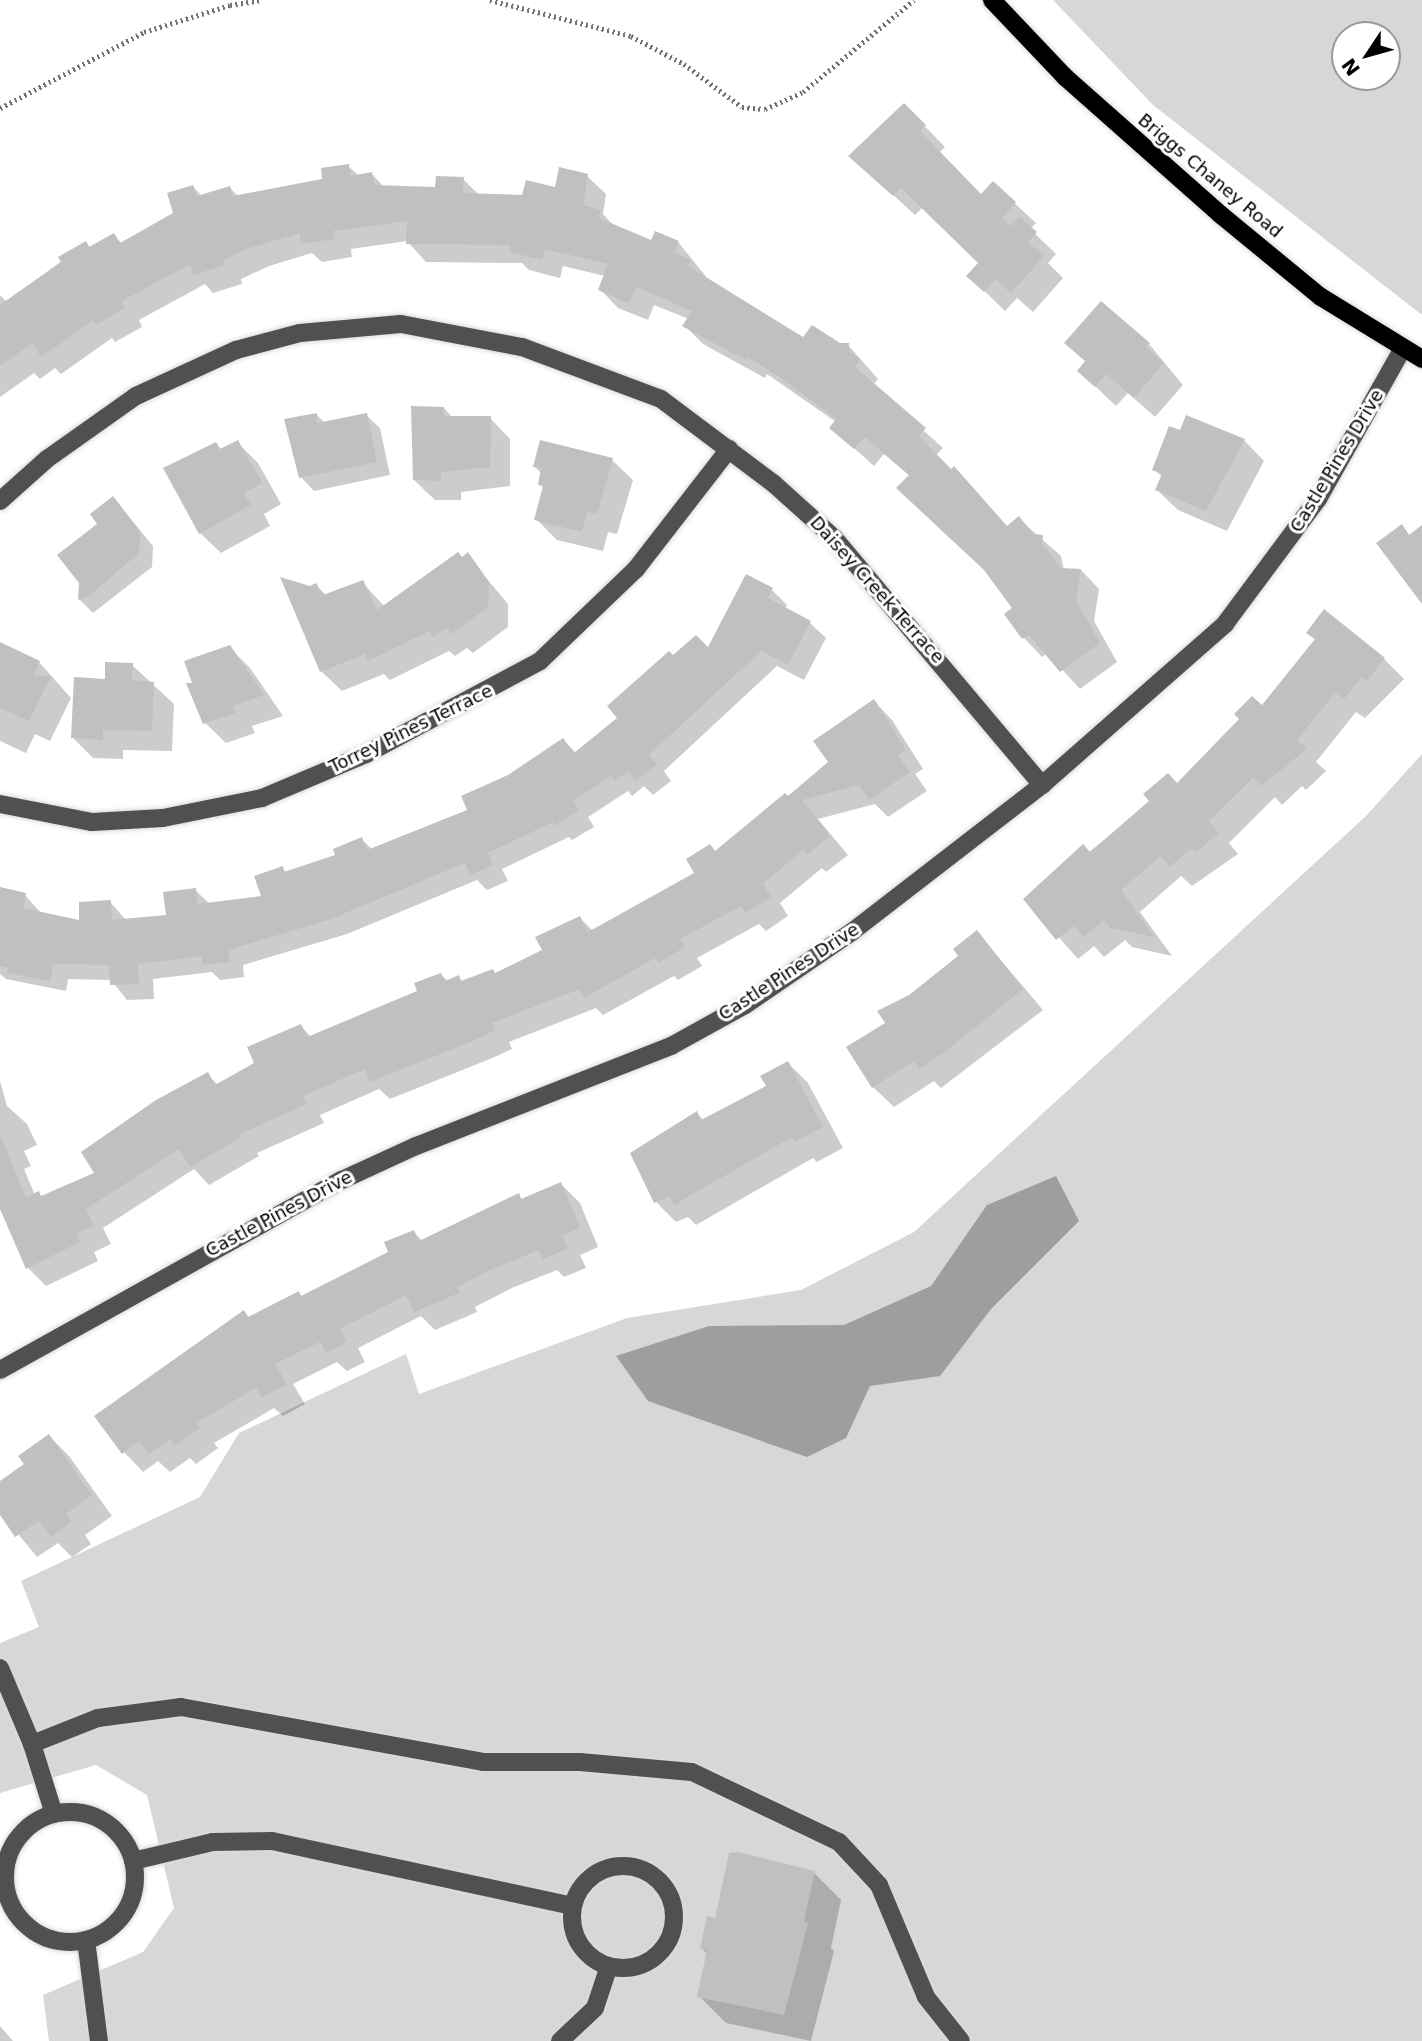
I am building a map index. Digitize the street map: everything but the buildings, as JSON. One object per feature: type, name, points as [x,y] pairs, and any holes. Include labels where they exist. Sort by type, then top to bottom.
[{"type":"main road","name":"Briggs Chaney Road","points":[[992,0],[1066,78],[1221,215],[1321,296],[1422,359]]},
{"type":"street","name":"Daisey Creek Terrace","points":[[0,501],[90,427],[186,370],[300,333],[401,324],[461,332],[579,366],[661,399],[729,449],[834,538],[1042,785]]},
{"type":"street","name":"Castle Pines Drive","points":[[0,1369],[342,1180],[416,1146],[671,1046],[745,1004],[853,931],[1042,785],[1225,624],[1318,499],[1403,348]]},
{"type":"street","name":"Torrey Pines Terrace","points":[[0,804],[92,822],[163,818],[262,798],[366,754],[540,661],[636,569],[729,449]]},
{"type":"street","points":[[0,1668],[32,1744],[54,1814]]},
{"type":"street","points":[[32,1744],[98,1718],[181,1707],[483,1762],[579,1762],[692,1772],[839,1842],[879,1885],[926,1997],[961,2041]]},
{"type":"street","points":[[74,1812],[111,1827],[133,1861],[130,1901],[112,1926],[86,1940],[66,1942],[28,1927],[4,1894],[5,1873],[14,1844],[35,1822],[54,1814],[74,1812]]},
{"type":"street","points":[[133,1861],[213,1842],[272,1840],[572,1906]]},
{"type":"street","points":[[623,1865],[648,1872],[667,1890],[673,1924],[658,1954],[626,1968],[609,1966],[583,1949],[576,1936],[572,1906],[590,1877],[623,1865]]},
{"type":"street","points":[[86,1940],[99,2041]]},
{"type":"street","points":[[560,2041],[595,2008],[609,1966]]},
{"type":"path","points":[[0,108],[144,32],[230,5],[262,0]]},
{"type":"path","points":[[490,0],[631,36],[684,64],[742,107],[765,109],[803,92],[914,0]]},
{"type":"shaded area","points":[[1053,0],[1422,0],[1422,315],[1153,105]]},
{"type":"shaded area","points":[[1422,754],[1422,2041],[49,2041],[43,1995],[143,1952],[174,1908],[147,1795],[96,1765],[0,1793],[0,1643],[39,1627],[21,1581],[200,1497],[239,1433],[406,1354],[419,1394],[627,1318],[801,1290],[914,1232],[1366,816]]},
{"type":"shaded area","points":[[1056,1176],[1079,1221],[991,1309],[940,1376],[870,1386],[846,1438],[807,1457],[648,1401],[616,1356],[709,1326],[844,1325],[931,1286],[987,1205]]}]
